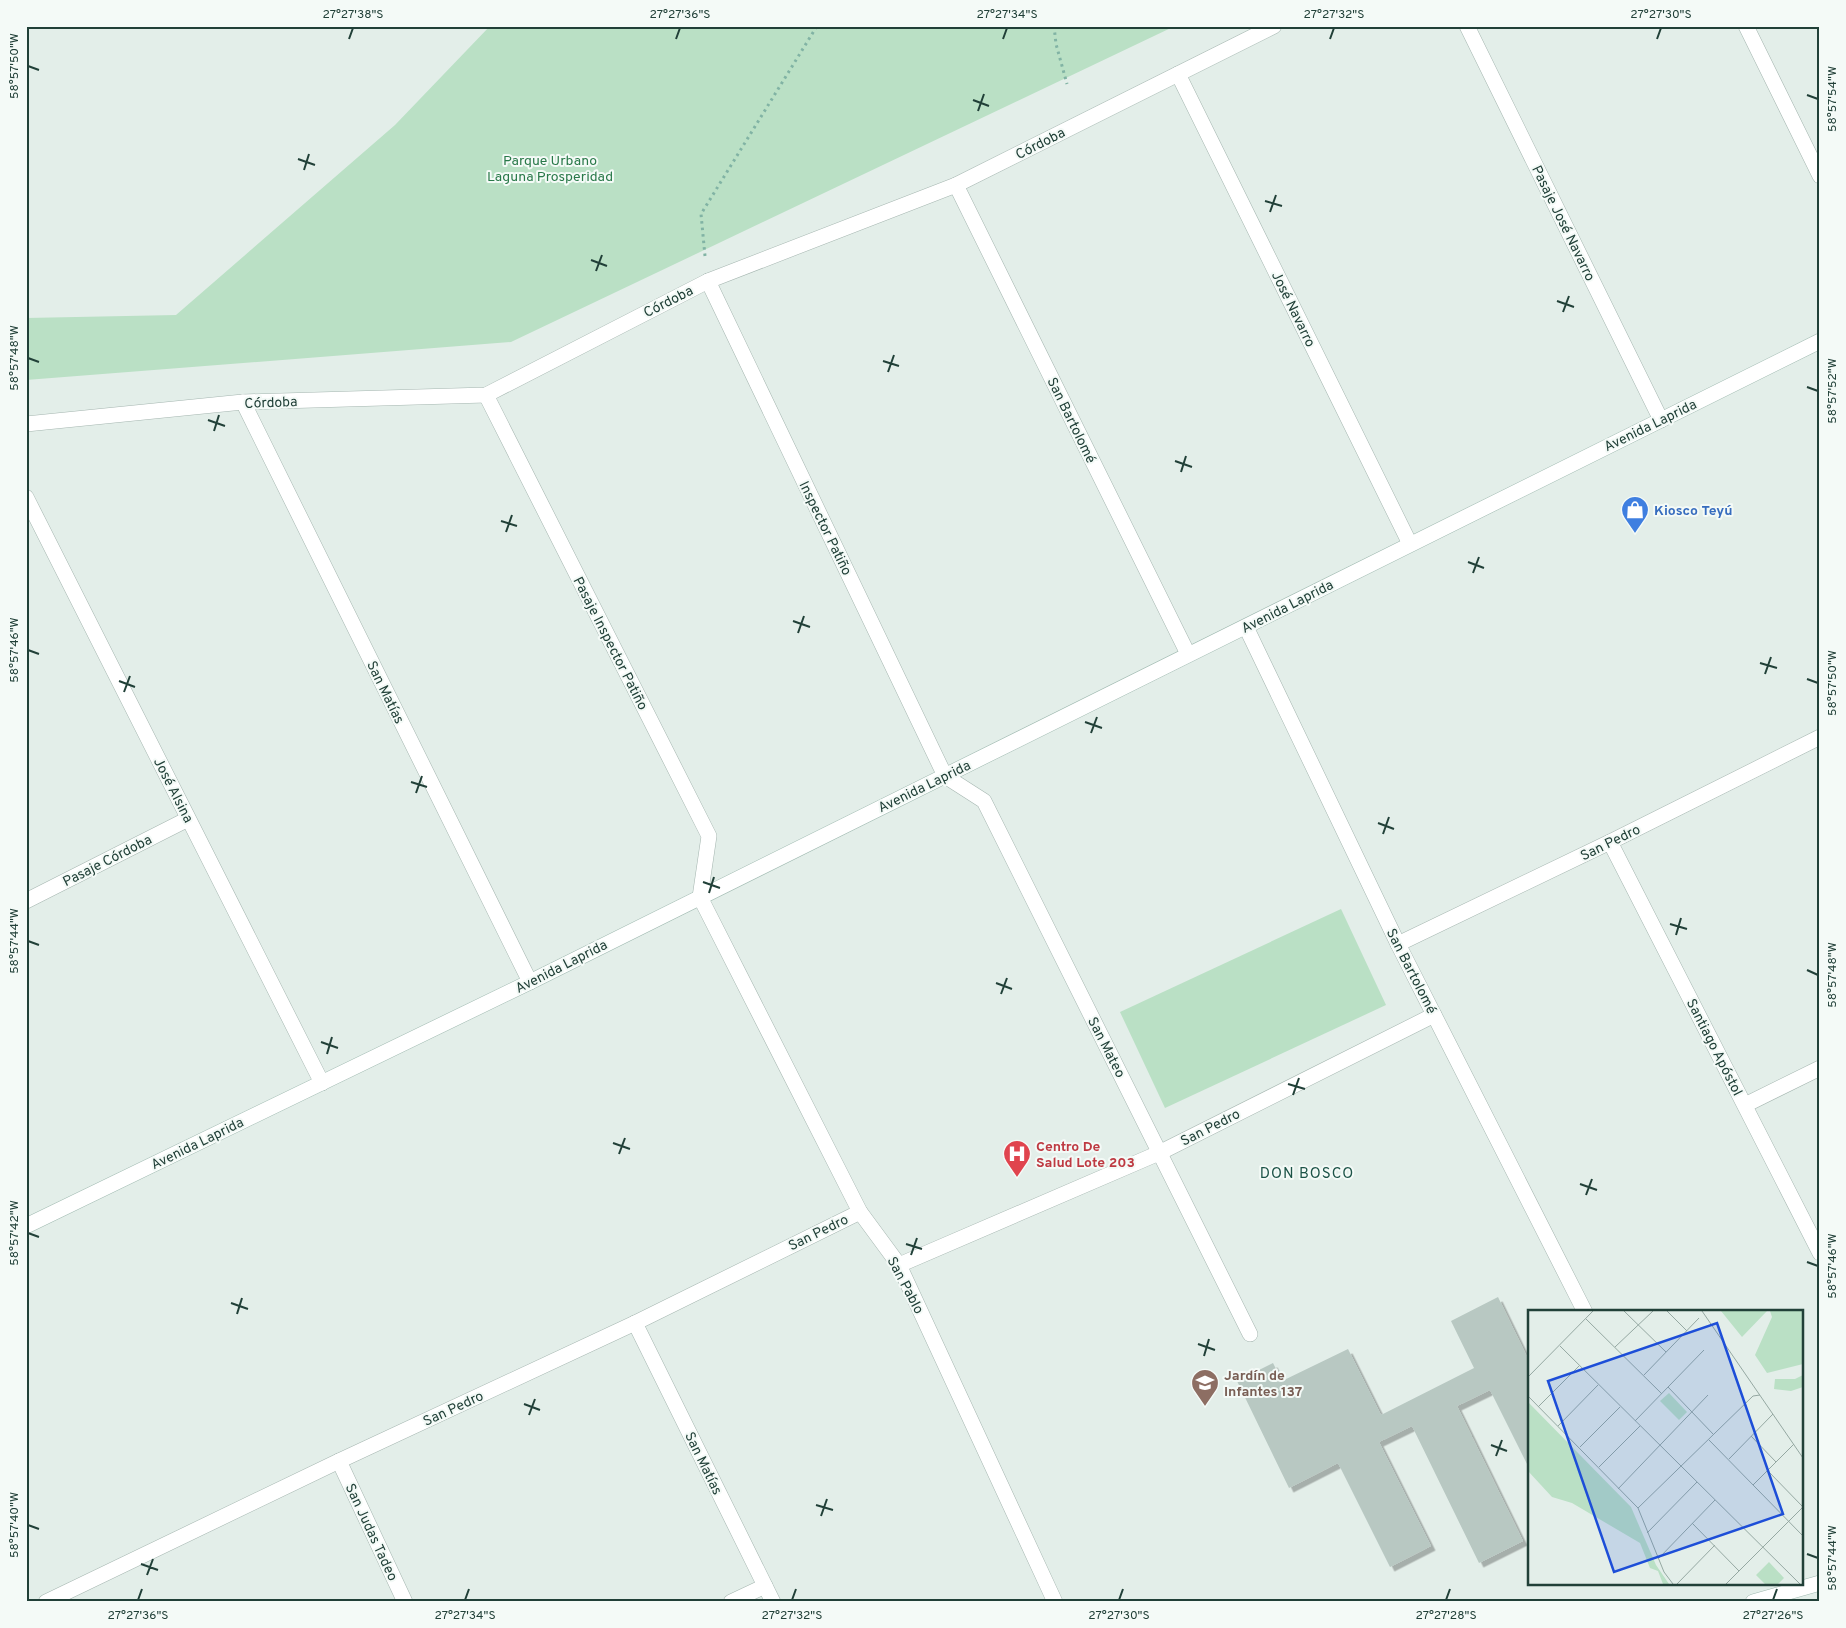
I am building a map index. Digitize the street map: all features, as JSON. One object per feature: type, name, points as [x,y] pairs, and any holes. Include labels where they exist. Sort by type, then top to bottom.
[{"type":"street","name":"Córdoba","points":[[26,424],[243,402],[486,395],[708,281],[956,185],[1274,26]]},
{"type":"street","name":"Pasaje José Navarro","points":[[1467,26],[1661,420]]},
{"type":"street","points":[[1746,26],[1820,176]]},
{"type":"street","name":"José Navarro","points":[[1178,74],[1410,544]]},
{"type":"street","name":"San Bartolomé","points":[[956,185],[1188,654]]},
{"type":"street","name":"Inspector Patiño","points":[[708,281],[945,776]]},
{"type":"street","name":"Avenida Laprida","points":[[26,1226],[530,982],[1820,341]]},
{"type":"street","name":"Pasaje Inspector Patiño","points":[[486,395],[709,836],[700,897]]},
{"type":"street","name":"San Matías","points":[[243,402],[530,982]]},
{"type":"street","name":"José Alsina","points":[[26,497],[322,1083]]},
{"type":"street","name":"San Bartolomé","points":[[1246,627],[1398,944],[1584,1310]]},
{"type":"street","name":"San Pedro","points":[[1398,944],[1610,842],[1820,737]]},
{"type":"street","name":"San Mateo","points":[[945,776],[984,801],[1250,1334]]},
{"type":"street","name":"Pasaje Córdoba","points":[[26,901],[188,819]]},
{"type":"street","name":"Santiago Apóstol","points":[[1610,842],[1820,1253]]},
{"type":"street","name":"San Pablo","points":[[700,897],[860,1212],[899,1265],[1056,1602]]},
{"type":"street","name":"San Pedro","points":[[899,1265],[1160,1153],[1434,1015]]},
{"type":"street","points":[[1745,1105],[1820,1068]]},
{"type":"street","name":"San Pedro","points":[[46,1602],[338,1461],[635,1323],[860,1212]]},
{"type":"street","name":"San Matías","points":[[635,1323],[773,1602]]},
{"type":"street","name":"San Judas Tadeo","points":[[338,1461],[405,1602]]},
{"type":"street","points":[[1753,1602],[1820,1583]]},
{"type":"street","points":[[731,1602],[766,1586]]},
{"type":"path","points":[[705,256],[702,214],[817,26]]},
{"type":"path","points":[[1054,26],[1056,44],[1067,84]]},
{"type":"green space","name":"Parque Urbano Laguna Prosperidad","points":[[490,26],[1175,26],[511,342],[26,380],[26,318],[176,315],[395,125]]},
{"type":"green space","points":[[1341,909],[1386,1005],[1165,1108],[1120,1012]]},
{"type":"building","points":[[1498,1297],[1528,1359],[1528,1466],[1490,1390],[1457,1406],[1523,1541],[1479,1563],[1412,1426],[1379,1442],[1431,1546],[1390,1567],[1338,1463],[1289,1488],[1237,1381],[1273,1363],[1282,1381],[1348,1349],[1381,1415],[1474,1368],[1451,1321]]},
{"type":"place","name":"Kiosco Teyú","points":[[1635,534]]},
{"type":"place","name":"Centro De Salud Lote 203","points":[[1017,1178]]},
{"type":"place","name":"Jardín de Infantes 137","points":[[1205,1407]]},
{"type":"district","name":"DON BOSCO","points":[[1307,1173]]}]
